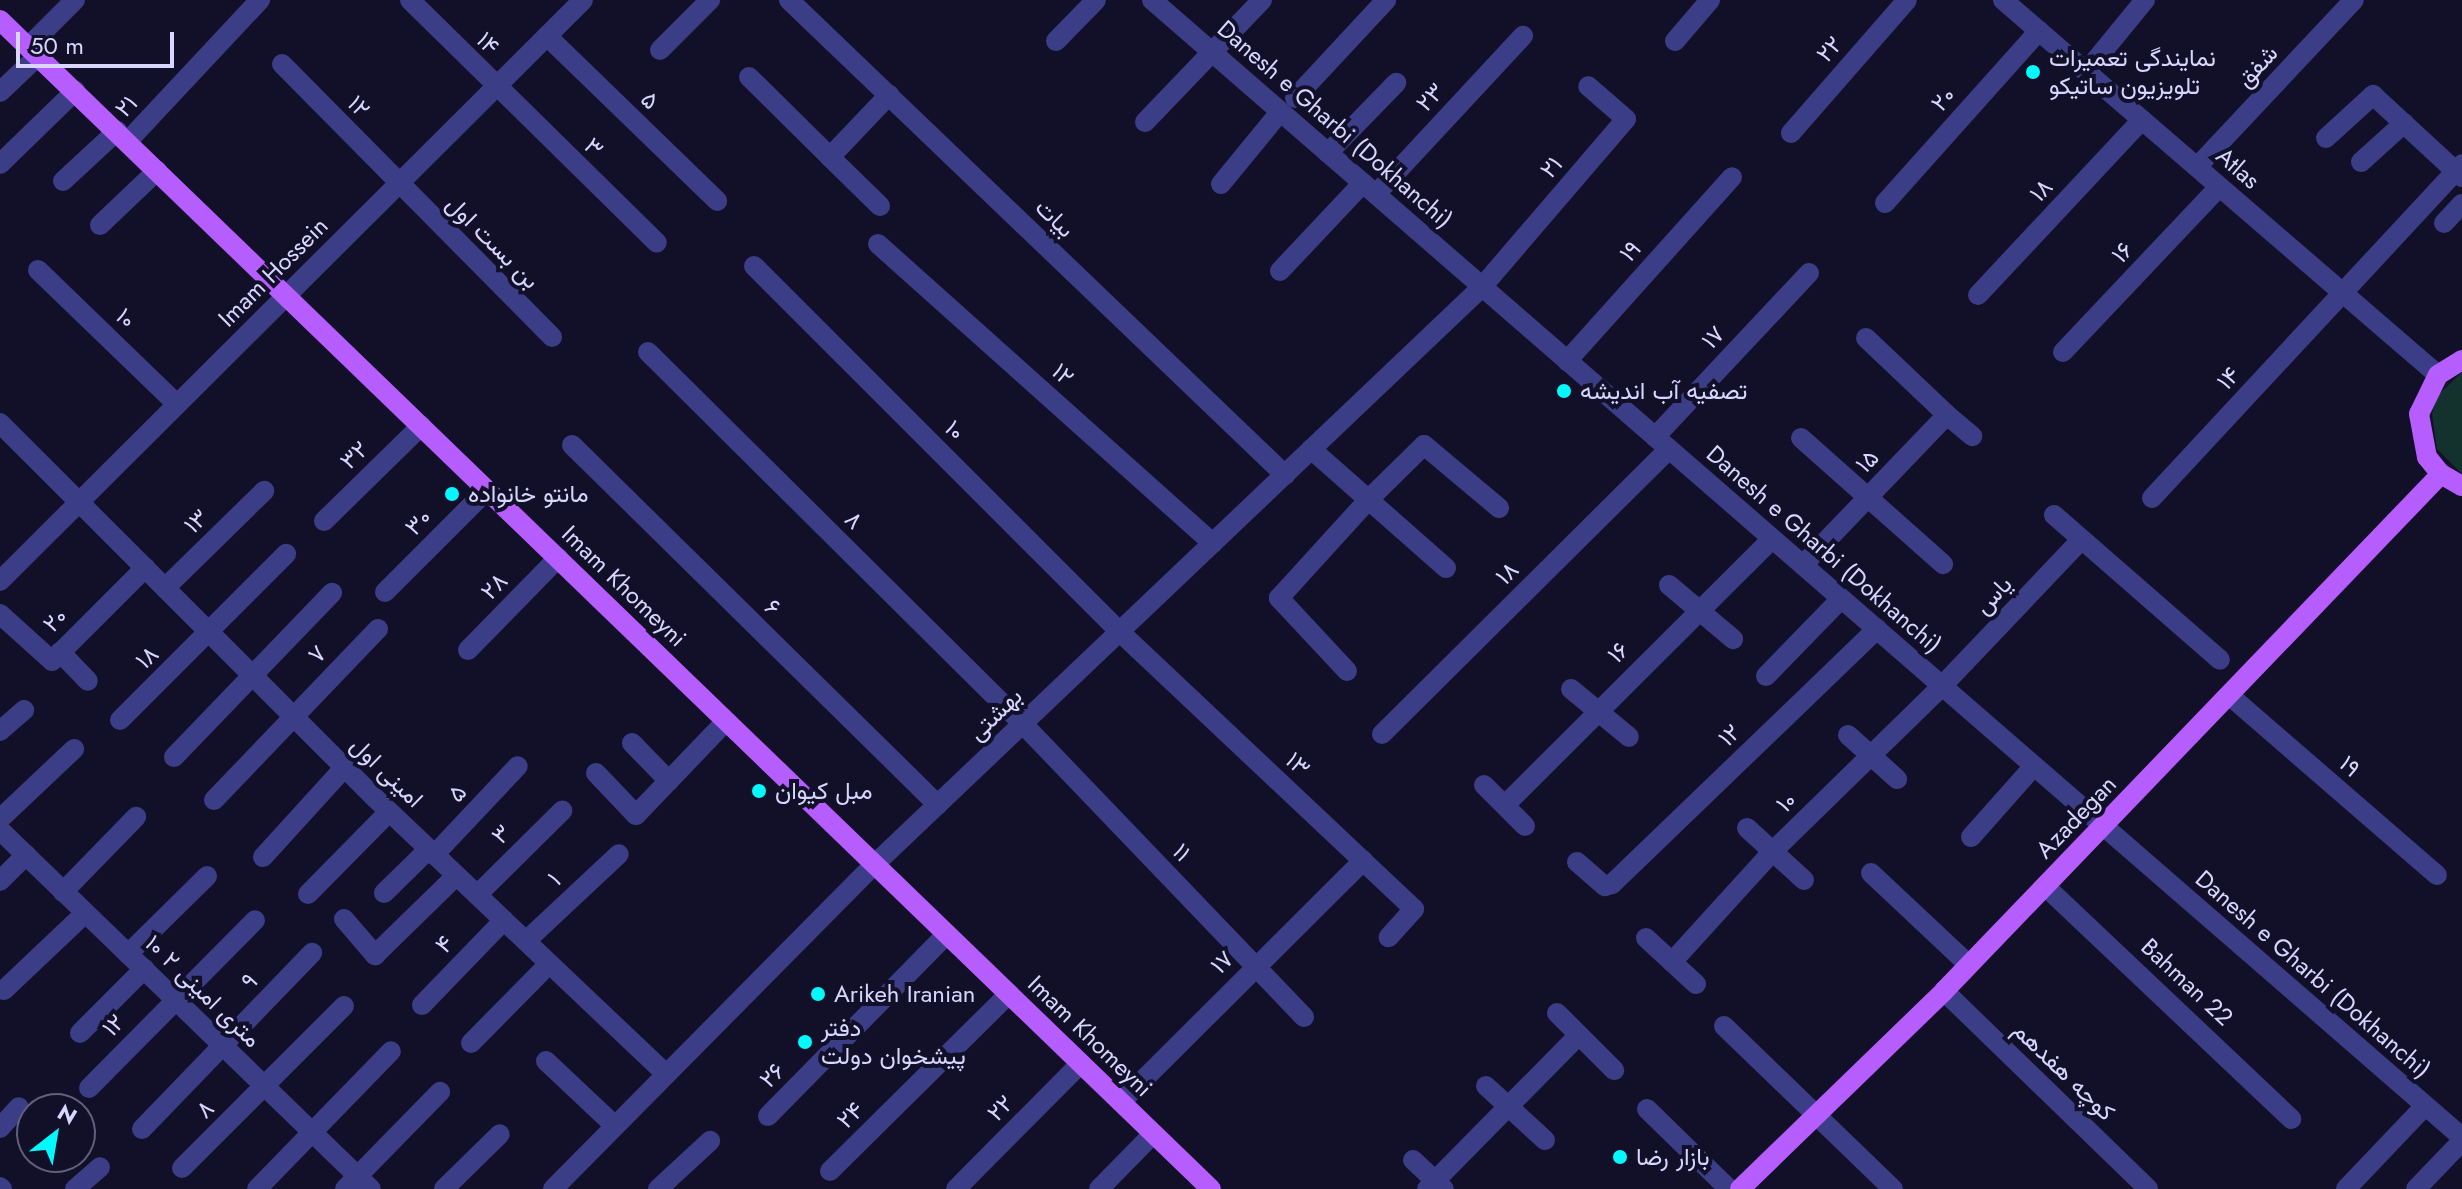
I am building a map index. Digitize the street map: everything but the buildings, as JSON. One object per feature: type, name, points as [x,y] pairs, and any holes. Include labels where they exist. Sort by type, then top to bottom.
[{"type":"main road","name":"Imam Khomeyni","points":[[0,20],[1211,1189]]},
{"type":"main road","points":[[2462,360],[2438,375],[2425,393],[2420,436],[2441,474],[2462,486]]},
{"type":"main road","name":"Azadegan","points":[[1740,1189],[1944,991],[1967,963],[2104,826],[2441,474]]},
{"type":"street","points":[[0,92],[75,0]]},
{"type":"street","name":"۲۱","points":[[63,181],[122,136],[260,0]]},
{"type":"street","name":"۱۴","points":[[410,0],[495,88]]},
{"type":"street","name":"Imam Hossein","points":[[0,581],[583,0]]},
{"type":"street","points":[[660,50],[710,0]]},
{"type":"street","name":"بیات","points":[[789,0],[1285,475]]},
{"type":"street","points":[[1056,41],[1096,0]]},
{"type":"street","name":"Danesh e Gharbi (Dokhanchi)","points":[[1152,0],[1214,54],[1288,105],[1328,153],[2462,1139]]},
{"type":"street","points":[[1145,122],[1214,54],[1262,0]]},
{"type":"street","points":[[1221,184],[1288,105],[1386,0]]},
{"type":"street","points":[[1675,41],[1710,0]]},
{"type":"street","name":"۲۲","points":[[1791,133],[1907,0]]},
{"type":"street","name":"Atlas","points":[[2003,0],[2438,375]]},
{"type":"street","points":[[2086,72],[2145,0]]},
{"type":"street","name":"شفق","points":[[2197,167],[2354,0]]},
{"type":"street","name":"۲۰","points":[[1885,203],[2039,31]]},
{"type":"street","name":"۵","points":[[547,36],[717,201]]},
{"type":"street","name":"۲۳","points":[[1280,271],[1369,189],[1523,36]]},
{"type":"street","name":"۱۲","points":[[282,64],[398,184]]},
{"type":"street","points":[[749,77],[880,206]]},
{"type":"street","points":[[1328,153],[1396,83]]},
{"type":"street","name":"۲۱","points":[[1482,287],[1626,119],[1588,86]]},
{"type":"street","name":"۳","points":[[495,88],[657,243]]},
{"type":"street","points":[[0,164],[75,91]]},
{"type":"street","points":[[830,157],[889,95]]},
{"type":"street","points":[[2326,138],[2373,95],[2460,171],[2342,293]]},
{"type":"street","name":"۱۸","points":[[1978,295],[2142,120]]},
{"type":"street","points":[[2361,162],[2404,123]]},
{"type":"street","points":[[100,225],[157,171]]},
{"type":"street","name":"۱۹","points":[[1567,361],[1732,177]]},
{"type":"street","name":"بن بست اول","points":[[398,184],[552,337]]},
{"type":"street","name":"۱۶","points":[[2063,352],[2219,187]]},
{"type":"street","points":[[2444,223],[2462,204]]},
{"type":"street","name":"۱۲","points":[[878,244],[1213,543]]},
{"type":"street","name":"۱۰","points":[[754,266],[1120,632]]},
{"type":"street","name":"۱۰","points":[[38,270],[177,404]]},
{"type":"street","name":"۱۷","points":[[1662,443],[1809,273]]},
{"type":"street","name":"بهشتی","points":[[553,1189],[875,864],[1482,287]]},
{"type":"street","name":"۱۴","points":[[2152,498],[2342,293]]},
{"type":"street","points":[[1866,338],[1972,436]]},
{"type":"street","name":"۸","points":[[648,352],[1023,724]]},
{"type":"street","name":"۱۵","points":[[1803,565],[1947,415]]},
{"type":"street","points":[[0,423],[79,501]]},
{"type":"street","name":"۳۲","points":[[324,521],[421,426]]},
{"type":"street","points":[[1801,438],[1943,564]]},
{"type":"street","name":"۱۸","points":[[1382,734],[1662,443]]},
{"type":"street","name":"۶","points":[[572,445],[938,805]]},
{"type":"street","points":[[1347,671],[1279,598],[1369,499],[1424,445],[1499,508]]},
{"type":"street","points":[[1311,449],[1446,568]]},
{"type":"street","name":"۳۰","points":[[385,592],[487,490]]},
{"type":"street","name":"۱۳","points":[[165,588],[264,491]]},
{"type":"street","name":"امینی اول","points":[[79,501],[389,812],[665,1073]]},
{"type":"street","points":[[2054,515],[2220,660]]},
{"type":"street","name":"۱۶","points":[[1505,805],[1596,710],[1772,539]]},
{"type":"street","name":"یاس","points":[[1942,686],[2081,540]]},
{"type":"street","points":[[210,633],[286,554]]},
{"type":"street","name":"۲۸","points":[[468,650],[558,558]]},
{"type":"street","name":"۲۰","points":[[0,614],[52,661],[145,568]]},
{"type":"street","points":[[1669,585],[1733,639]]},
{"type":"street","points":[[174,757],[332,593]]},
{"type":"street","points":[[1766,676],[1841,599]]},
{"type":"street","name":"۷","points":[[293,716],[378,629]]},
{"type":"street","name":"۱۲","points":[[1577,862],[1605,886],[1617,878],[1877,629]]},
{"type":"street","name":"۱۳","points":[[1120,632],[1414,909],[1389,937]]},
{"type":"street","name":"۱۸","points":[[120,720],[210,633]]},
{"type":"street","points":[[60,652],[88,681]]},
{"type":"street","name":"۱۰","points":[[1672,962],[1772,852],[1942,686]]},
{"type":"street","points":[[1571,689],[1629,737]]},
{"type":"street","name":"۱۹","points":[[2229,695],[2437,875]]},
{"type":"street","points":[[0,731],[24,710]]},
{"type":"street","points":[[214,800],[293,716]]},
{"type":"street","points":[[596,773],[636,815],[726,721]]},
{"type":"street","name":"۱۱","points":[[1023,724],[1304,1017]]},
{"type":"street","points":[[1848,735],[1897,779]]},
{"type":"street","points":[[632,743],[669,781]]},
{"type":"street","points":[[0,819],[74,749]]},
{"type":"street","name":"۵","points":[[432,852],[518,766]]},
{"type":"street","points":[[1971,837],[2034,766]]},
{"type":"street","points":[[263,857],[344,768]]},
{"type":"street","points":[[1484,785],[1525,826]]},
{"type":"street","name":"۳","points":[[477,895],[562,811]]},
{"type":"street","points":[[308,894],[389,812]]},
{"type":"street","points":[[63,892],[136,817]]},
{"type":"street","points":[[1747,828],[1804,880]]},
{"type":"street","name":"۱۰ متری امینی ۲","points":[[0,830],[312,1132],[358,1185]]},
{"type":"street","points":[[384,893],[432,852]]},
{"type":"street","name":"۱","points":[[526,941],[619,854]]},
{"type":"street","points":[[0,881],[26,855]]},
{"type":"street","name":"۱۷","points":[[1121,1102],[1363,861]]},
{"type":"street","points":[[1871,873],[1967,963]]},
{"type":"street","points":[[128,954],[207,876]]},
{"type":"street","points":[[344,919],[375,955],[456,876]]},
{"type":"street","name":"Bahman 22","points":[[2045,886],[2291,1119]]},
{"type":"street","points":[[4,990],[85,913]]},
{"type":"street","points":[[174,999],[255,920]]},
{"type":"street","name":"۴","points":[[422,1005],[504,920]]},
{"type":"street","name":"۲۶","points":[[768,1116],[947,934]]},
{"type":"street","points":[[1646,938],[1696,984]]},
{"type":"street","name":"۹","points":[[223,1046],[312,953]]},
{"type":"street","points":[[471,1043],[549,964]]},
{"type":"street","points":[[80,1033],[144,969]]},
{"type":"street","name":"کوچه هفدهم","points":[[1944,991],[2148,1189]]},
{"type":"street","name":"۲۴","points":[[830,1171],[1009,994]]},
{"type":"street","name":"۱۲","points":[[89,1088],[174,999]]},
{"type":"street","points":[[265,1087],[344,1006]]},
{"type":"street","points":[[1557,1013],[1614,1070]]},
{"type":"street","points":[[1724,1026],[1893,1189]]},
{"type":"street","points":[[1413,1160],[1435,1186],[1579,1035]]},
{"type":"street","points":[[142,1129],[223,1046]]},
{"type":"street","points":[[257,1189],[391,1051]]},
{"type":"street","points":[[546,1061],[614,1125]]},
{"type":"street","name":"۲۲","points":[[956,1189],[1081,1063]]},
{"type":"street","points":[[1486,1086],[1545,1140]]},
{"type":"street","name":"۸","points":[[182,1168],[265,1087]]},
{"type":"street","points":[[358,1185],[440,1092]]},
{"type":"street","points":[[2346,1189],[2425,1106]]},
{"type":"street","points":[[1647,1109],[1729,1189]]},
{"type":"street","points":[[0,1128],[16,1110]]},
{"type":"street","points":[[444,1189],[500,1134]]},
{"type":"street","points":[[1099,1189],[1153,1134]]},
{"type":"street","points":[[2416,1189],[2462,1139]]},
{"type":"street","points":[[658,1189],[710,1141]]},
{"type":"street","points":[[75,1189],[100,1167]]},
{"type":"green space","points":[[2462,372],[2462,474],[2437,449],[2432,414],[2437,396]]},
{"type":"place","name":"نمایندگی تعمیرات تلویزیون ساتیکو","points":[[2033,72]]},
{"type":"place","name":"تصفیه آب اندیشه","points":[[1564,391]]},
{"type":"place","name":"مانتو خانواده","points":[[452,494]]},
{"type":"place","name":"مبل کیوان","points":[[759,791]]},
{"type":"place","name":"Arikeh Iranian","points":[[818,994]]},
{"type":"place","name":"دفتر پیشخوان دولت","points":[[805,1042]]},
{"type":"place","name":"بازار رضا","points":[[1620,1157]]}]
